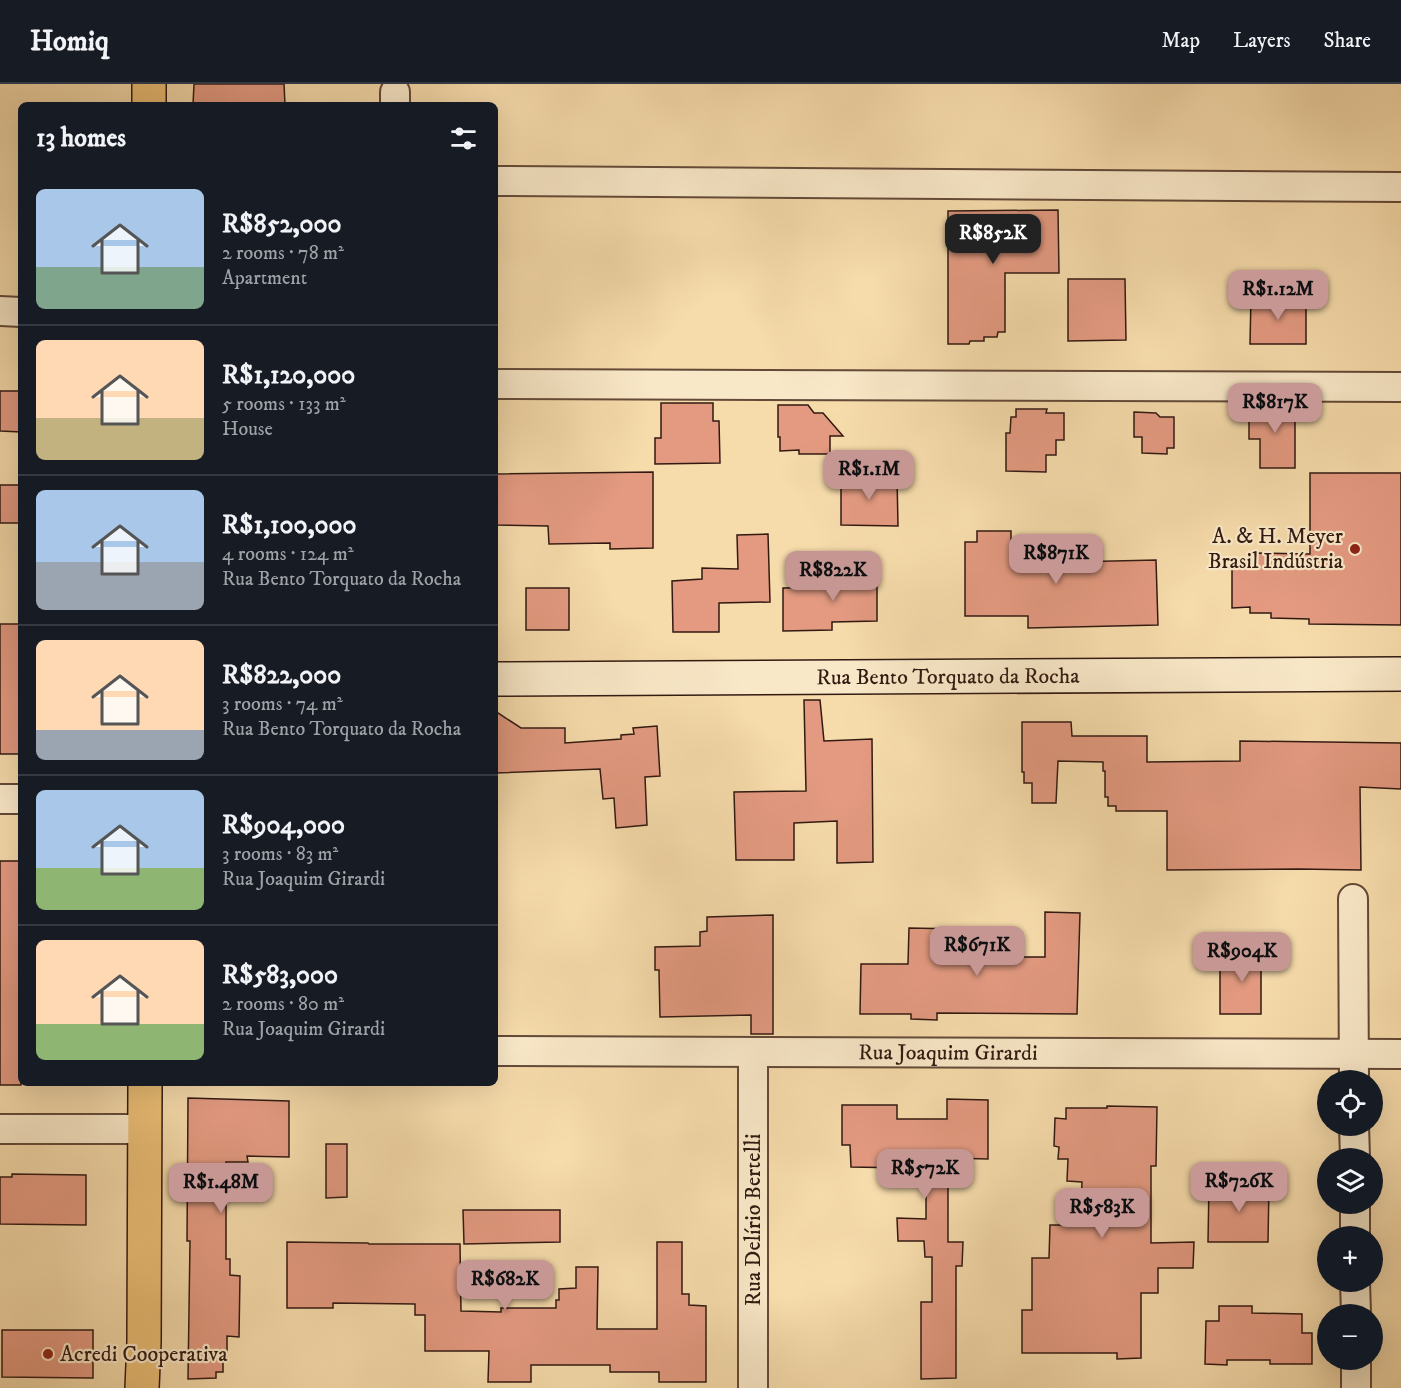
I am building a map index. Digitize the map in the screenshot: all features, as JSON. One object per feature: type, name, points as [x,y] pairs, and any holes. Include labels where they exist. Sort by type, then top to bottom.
[{"type":"main road","points":[[149,84],[149,102]]},
{"type":"main road","points":[[142,1388],[145,1086]]},
{"type":"street","points":[[498,181],[1401,187]]},
{"type":"street","points":[[0,311],[18,312]]},
{"type":"street","points":[[498,384],[1401,387]]},
{"type":"street","name":"Rua Bento Torquato da Rocha","points":[[498,679],[1401,674]]},
{"type":"street","points":[[0,799],[18,799]]},
{"type":"street","points":[[1353,899],[1354,1067]]},
{"type":"street","name":"Rua Joaquim Girardi","points":[[498,1051],[753,1052],[1354,1067],[1401,1054]]},
{"type":"street","name":"Rua Delírio Bertelli","points":[[753,1052],[753,1388]]},
{"type":"street","points":[[0,1129],[145,1129]]},
{"type":"street","points":[[1356,1370],[1356,1388]]},
{"type":"building","points":[[194,84],[284,84],[285,102],[193,102]]},
{"type":"building","points":[[1058,210],[1059,273],[1005,273],[1005,332],[998,332],[997,337],[984,337],[984,341],[948,344],[948,211]]},
{"type":"building","points":[[1068,279],[1125,279],[1126,340],[1068,341]]},
{"type":"building","points":[[1251,297],[1306,297],[1306,344],[1250,344]]},
{"type":"building","points":[[0,391],[18,391],[18,432],[0,431]]},
{"type":"building","points":[[661,403],[713,403],[713,421],[719,421],[720,463],[655,464],[655,438],[661,438]]},
{"type":"building","points":[[1295,403],[1295,468],[1260,468],[1260,439],[1249,439],[1249,410],[1260,410],[1261,404]]},
{"type":"building","points":[[778,405],[808,405],[814,413],[823,413],[843,436],[830,436],[830,454],[799,454],[799,450],[780,451]]},
{"type":"building","points":[[1016,409],[1047,409],[1046,413],[1064,413],[1064,440],[1056,440],[1056,455],[1046,455],[1046,472],[1006,471],[1006,433],[1010,433],[1011,417],[1016,417]]},
{"type":"building","points":[[1134,412],[1174,417],[1174,448],[1167,448],[1167,454],[1142,453],[1142,437],[1134,437]]},
{"type":"building","points":[[653,472],[653,548],[610,549],[610,543],[549,544],[548,526],[498,525],[498,474]]},
{"type":"building","name":"A. & H. Meyer Brasil Indústria","points":[[1310,473],[1401,473],[1401,625],[1309,624],[1309,619],[1271,618],[1271,613],[1250,613],[1250,607],[1232,608],[1232,564],[1255,564],[1255,553],[1310,554]]},
{"type":"building","points":[[841,477],[897,477],[898,526],[841,525]]},
{"type":"building","points":[[0,485],[18,485],[18,523],[0,523]]},
{"type":"building","points":[[977,531],[1011,531],[1011,541],[1070,541],[1070,562],[1156,560],[1158,625],[1028,628],[1028,616],[965,616],[965,542],[977,542]]},
{"type":"building","points":[[768,534],[770,602],[719,603],[719,632],[673,632],[672,581],[702,579],[702,568],[738,569],[737,535]]},
{"type":"building","points":[[842,566],[877,566],[877,621],[832,622],[832,630],[783,631],[783,588],[842,587]]},
{"type":"building","points":[[526,588],[569,588],[569,630],[526,630]]},
{"type":"building","points":[[0,624],[18,624],[18,754],[0,754]]},
{"type":"building","points":[[804,700],[820,700],[824,741],[872,739],[873,862],[837,863],[837,821],[794,823],[794,860],[736,860],[734,792],[806,791]]},
{"type":"building","points":[[498,713],[521,728],[565,728],[565,743],[621,739],[621,735],[634,734],[633,728],[657,726],[660,776],[645,777],[647,825],[616,828],[614,798],[603,799],[600,769],[498,773]]},
{"type":"building","points":[[1022,722],[1071,722],[1072,736],[1147,736],[1147,762],[1240,761],[1240,741],[1401,743],[1401,789],[1360,787],[1361,870],[1167,870],[1167,811],[1116,811],[1116,806],[1108,806],[1108,797],[1105,797],[1103,762],[1058,761],[1056,803],[1032,803],[1032,783],[1024,783],[1024,772],[1022,772]]},
{"type":"building","points":[[0,861],[18,861],[18,1085],[0,1085]]},
{"type":"building","points":[[1045,912],[1080,913],[1077,1014],[937,1013],[937,1020],[911,1019],[911,1014],[860,1014],[861,964],[908,964],[909,928],[959,929],[959,957],[1045,957]]},
{"type":"building","points":[[773,915],[773,1034],[751,1034],[751,1015],[660,1017],[659,970],[655,970],[655,947],[700,946],[700,932],[707,931],[707,917]]},
{"type":"building","points":[[1234,943],[1256,943],[1256,961],[1261,962],[1261,1014],[1220,1014],[1220,967],[1234,967]]},
{"type":"building","points":[[188,1098],[289,1101],[289,1157],[247,1156],[248,1162],[226,1162],[226,1259],[230,1259],[230,1275],[240,1276],[239,1337],[227,1336],[227,1361],[223,1360],[223,1372],[216,1372],[216,1378],[188,1379],[190,1241],[187,1241]]},
{"type":"building","points":[[947,1099],[988,1100],[988,1159],[948,1158],[948,1242],[963,1242],[962,1266],[956,1266],[956,1378],[921,1379],[921,1302],[932,1302],[932,1257],[925,1257],[924,1241],[898,1241],[897,1218],[926,1219],[926,1173],[904,1173],[904,1168],[851,1167],[850,1145],[842,1145],[842,1105],[897,1105],[897,1119],[947,1119]]},
{"type":"building","points":[[1107,1106],[1157,1107],[1156,1166],[1151,1166],[1151,1243],[1194,1242],[1193,1268],[1158,1268],[1158,1293],[1141,1293],[1141,1358],[1117,1359],[1117,1353],[1022,1353],[1022,1310],[1032,1310],[1032,1258],[1049,1258],[1050,1225],[1080,1225],[1082,1182],[1067,1181],[1068,1159],[1058,1159],[1059,1147],[1054,1146],[1055,1118],[1066,1119],[1066,1108],[1107,1108]]},
{"type":"building","points":[[326,1144],[347,1144],[347,1197],[326,1198]]},
{"type":"building","points":[[12,1174],[86,1175],[86,1225],[0,1224],[0,1177],[12,1177]]},
{"type":"building","points":[[1209,1184],[1269,1184],[1268,1242],[1208,1242]]},
{"type":"building","points":[[463,1210],[560,1210],[560,1242],[464,1244]]},
{"type":"building","points":[[287,1242],[460,1244],[461,1311],[501,1312],[501,1308],[556,1308],[559,1289],[576,1288],[576,1267],[598,1267],[597,1329],[657,1329],[657,1242],[682,1242],[682,1294],[689,1294],[689,1305],[706,1306],[706,1382],[659,1382],[659,1372],[610,1372],[610,1365],[531,1365],[531,1382],[488,1382],[489,1351],[425,1351],[425,1315],[415,1315],[415,1304],[333,1303],[333,1308],[287,1308]]},
{"type":"building","points":[[1219,1306],[1252,1306],[1252,1313],[1302,1314],[1302,1333],[1312,1333],[1312,1364],[1270,1364],[1270,1360],[1227,1360],[1227,1365],[1205,1364],[1206,1321],[1219,1321]]},
{"type":"building","name":"Acredi Cooperativa","points":[[2,1330],[93,1330],[93,1378],[2,1377]]},
{"type":"place","name":"A. & H. Meyer Brasil Indústria","points":[[1355,549]]},
{"type":"place","name":"Acredi Cooperativa","points":[[48,1354]]}]
